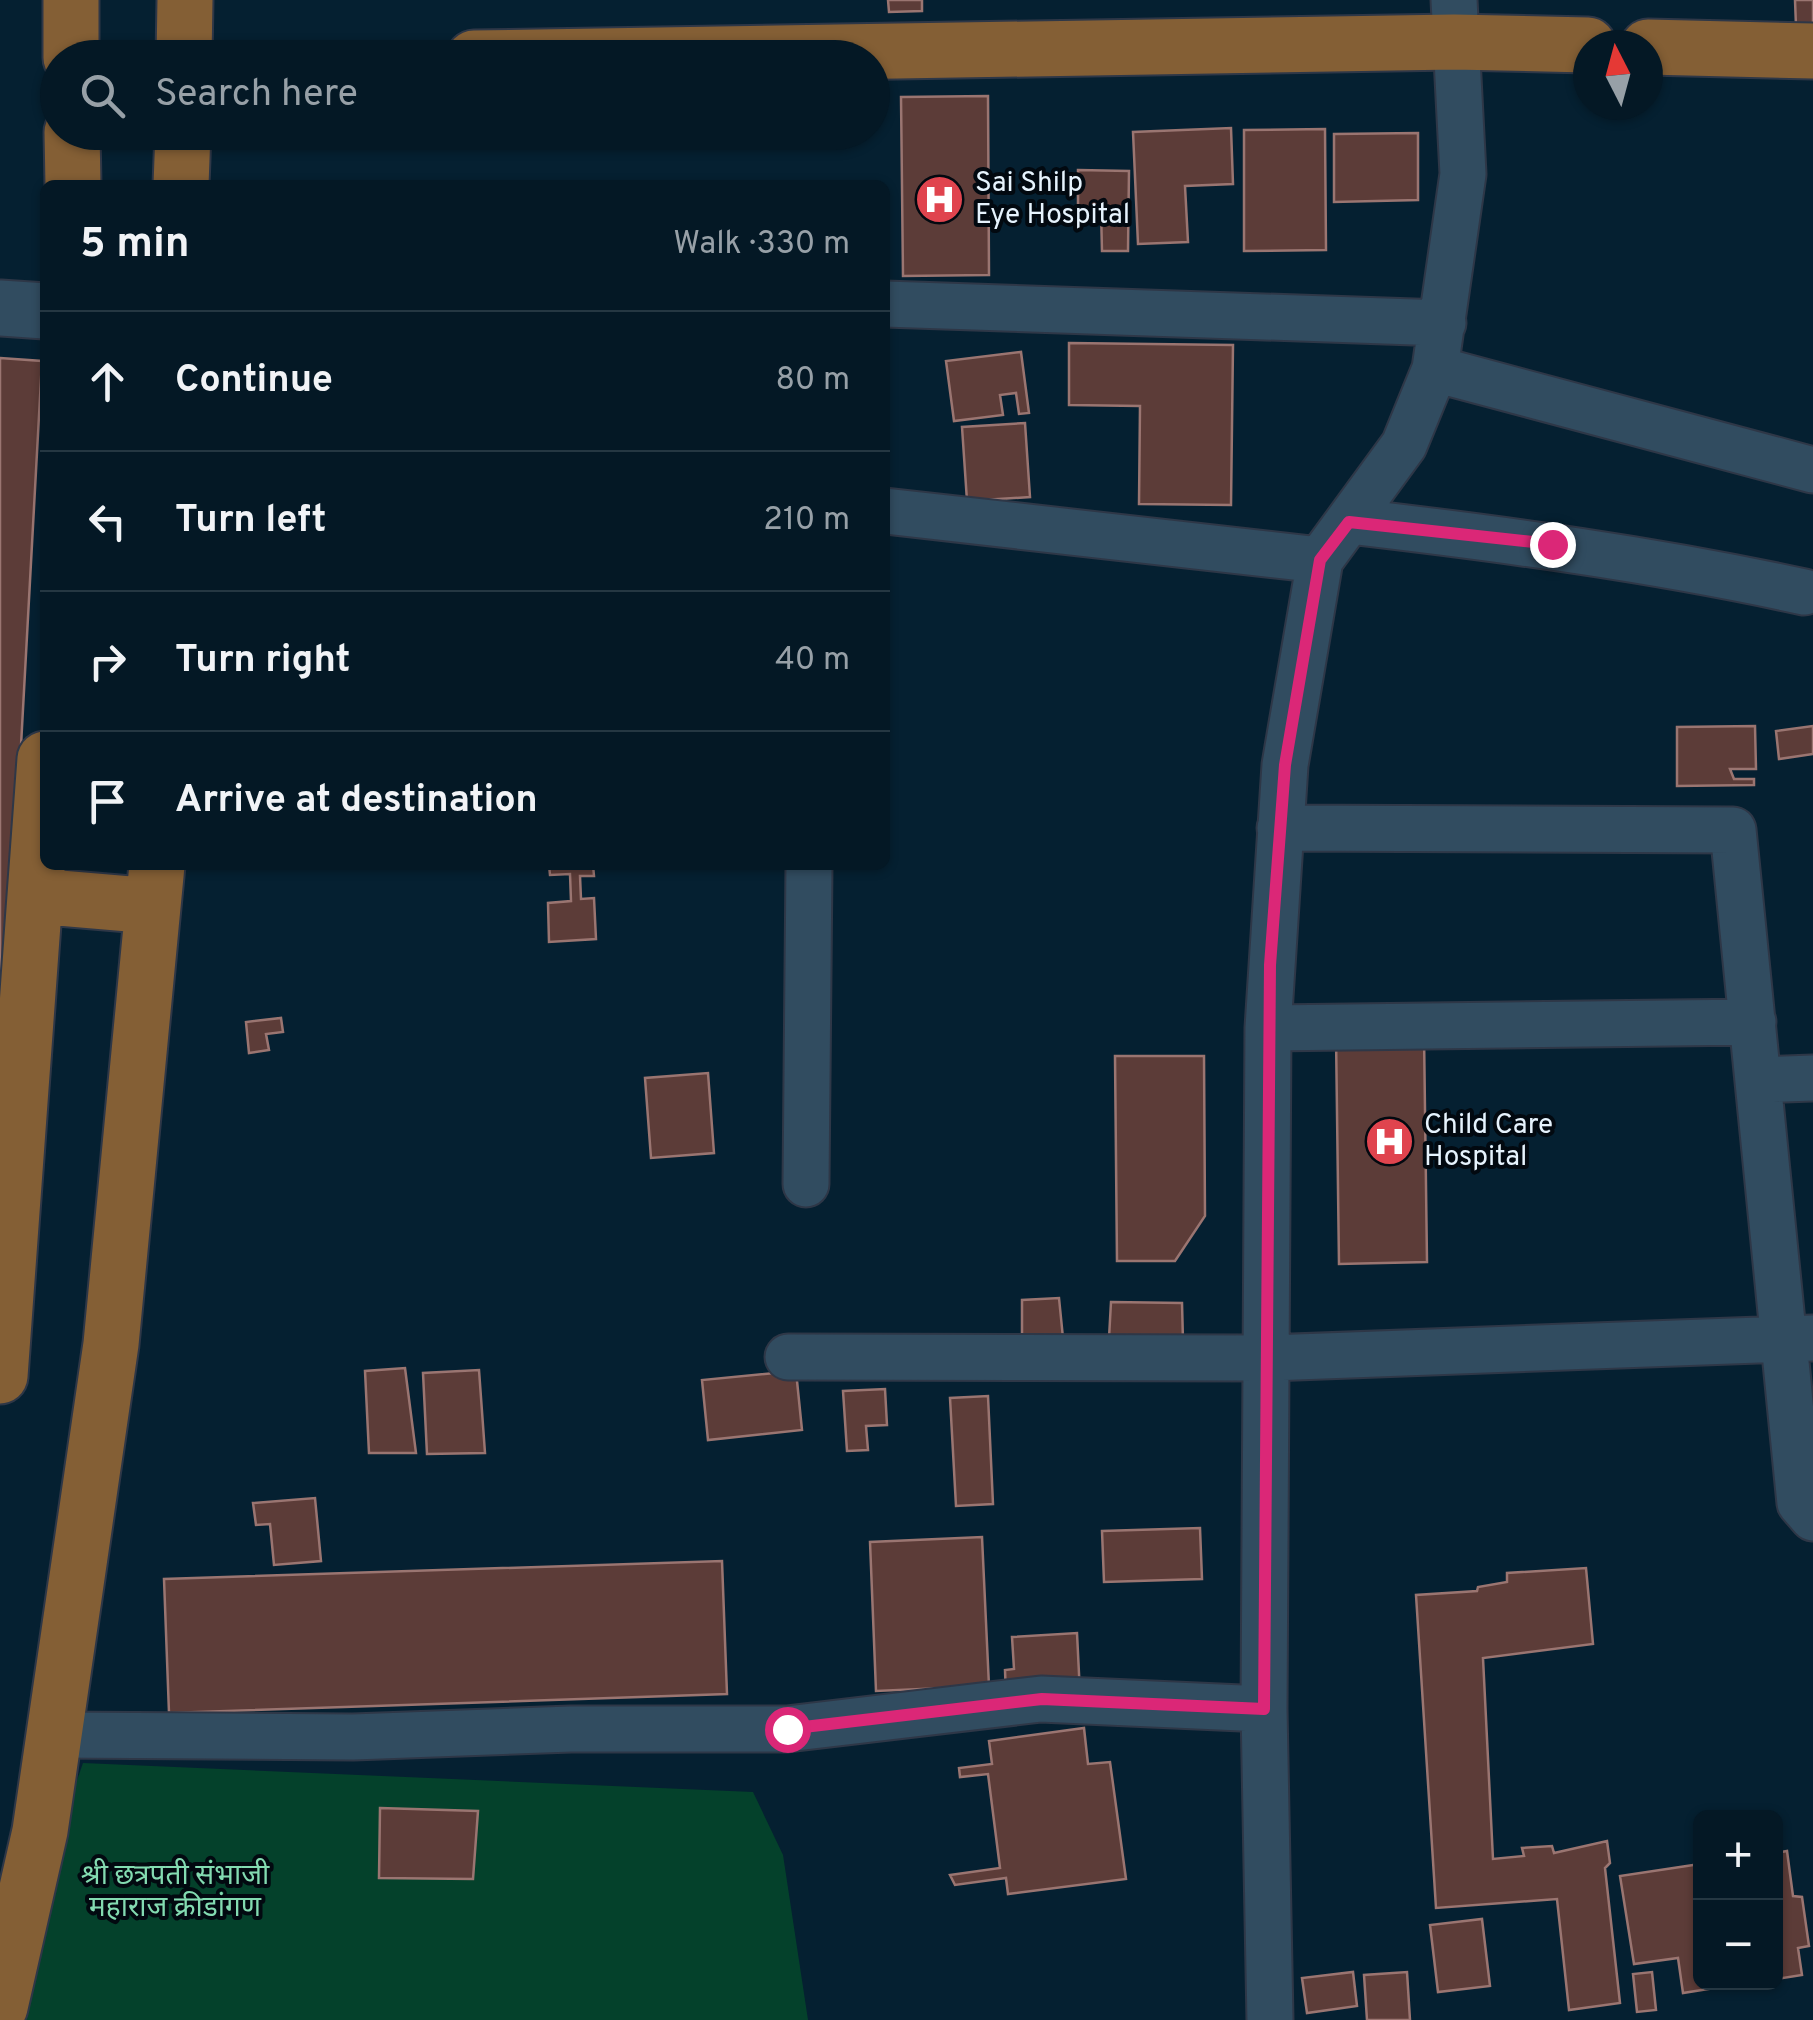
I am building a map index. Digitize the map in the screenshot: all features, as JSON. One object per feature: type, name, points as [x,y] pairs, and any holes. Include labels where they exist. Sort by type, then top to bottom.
[{"type":"main road","points":[[71,0],[71,40]]},
{"type":"main road","points":[[184,40],[185,0]]},
{"type":"main road","points":[[890,42],[1454,21],[1573,43]]},
{"type":"main road","points":[[1663,47],[1813,51]]},
{"type":"main road","points":[[72,150],[73,180]]},
{"type":"main road","points":[[182,150],[182,180]]},
{"type":"main road","points":[[0,308],[40,312]]},
{"type":"main road","points":[[0,1376],[40,835]]},
{"type":"main road","points":[[0,2007],[40,1831],[111,1344],[156,886],[36,896]]},
{"type":"street","points":[[1270,2020],[1264,1709],[1268,1028],[1285,765],[1320,560],[1404,445],[1435,369],[1463,174],[1454,21]]},
{"type":"street","points":[[890,304],[1442,323]]},
{"type":"street","points":[[1435,369],[1813,470]]},
{"type":"street","points":[[890,512],[1320,560]]},
{"type":"street","points":[[1349,522],[1552,544],[1683,565],[1804,592]]},
{"type":"street","points":[[1280,828],[1733,830],[1759,1080],[1800,1338],[1800,1503],[1813,1518]]},
{"type":"street","points":[[806,1184],[809,870]]},
{"type":"street","points":[[1268,1028],[1753,1022]]},
{"type":"street","points":[[1759,1080],[1813,1078]]},
{"type":"street","points":[[788,1357],[1266,1358],[1800,1338]]},
{"type":"street","points":[[54,1735],[353,1737],[571,1729],[787,1729],[1042,1699],[1264,1709]]},
{"type":"green space","name":"श्री छत्रपती संभाजी महाराज क्रीडांगण","points":[[83,1763],[753,1792],[783,1855],[808,2020],[20,2020],[53,1849]]},
{"type":"building","points":[[888,0],[922,0],[922,11],[889,12]]},
{"type":"building","points":[[1795,0],[1813,0],[1813,25],[1796,26]]},
{"type":"building","points":[[988,96],[989,275],[903,276],[901,97]]},
{"type":"building","points":[[1231,128],[1233,184],[1185,186],[1188,242],[1138,244],[1133,132]]},
{"type":"building","points":[[1325,129],[1326,250],[1244,251],[1244,130]]},
{"type":"building","points":[[1418,133],[1418,200],[1334,202],[1334,134]]},
{"type":"building","points":[[1078,170],[1129,171],[1128,251],[1102,251],[1101,210],[1078,210]]},
{"type":"building","points":[[1069,343],[1233,345],[1231,505],[1139,504],[1140,406],[1069,405]]},
{"type":"building","points":[[1021,352],[1029,413],[1019,414],[1016,393],[1000,395],[1003,415],[954,421],[946,361]]},
{"type":"building","points":[[0,358],[40,361],[40,398],[14,874],[0,1029]]},
{"type":"building","points":[[1025,423],[1030,497],[967,501],[962,427]]},
{"type":"building","points":[[1755,726],[1756,769],[1730,769],[1734,779],[1754,779],[1754,785],[1677,786],[1677,727]]},
{"type":"building","points":[[1813,726],[1813,754],[1779,759],[1776,731]]},
{"type":"building","points":[[550,870],[593,870],[594,876],[580,876],[581,899],[594,898],[596,939],[549,942],[548,903],[571,901],[570,874],[550,875]]},
{"type":"building","points":[[281,1018],[283,1032],[266,1034],[269,1050],[249,1053],[246,1022]]},
{"type":"building","points":[[1424,1034],[1427,1262],[1339,1264],[1336,1036]]},
{"type":"building","points":[[1115,1056],[1204,1056],[1205,1216],[1175,1261],[1117,1261]]},
{"type":"building","points":[[708,1073],[714,1153],[651,1158],[645,1078]]},
{"type":"building","points":[[1059,1298],[1063,1338],[1022,1339],[1022,1300]]},
{"type":"building","points":[[1111,1302],[1182,1303],[1183,1341],[1109,1338]]},
{"type":"building","points":[[405,1368],[416,1453],[369,1453],[365,1371]]},
{"type":"building","points":[[479,1370],[485,1453],[427,1454],[423,1373]]},
{"type":"building","points":[[796,1371],[802,1430],[708,1440],[702,1380]]},
{"type":"building","points":[[885,1389],[887,1425],[866,1426],[868,1450],[847,1451],[843,1391]]},
{"type":"building","points":[[988,1396],[993,1504],[956,1506],[950,1398]]},
{"type":"building","points":[[315,1498],[321,1561],[274,1565],[270,1524],[256,1525],[253,1503]]},
{"type":"building","points":[[1200,1528],[1202,1579],[1104,1582],[1102,1531]]},
{"type":"building","points":[[982,1537],[989,1686],[876,1691],[870,1542]]},
{"type":"building","points":[[722,1561],[727,1694],[169,1713],[164,1579]]},
{"type":"building","points":[[1586,1568],[1593,1644],[1483,1658],[1493,1859],[1524,1856],[1522,1848],[1552,1846],[1554,1853],[1607,1841],[1610,1863],[1605,1868],[1620,2003],[1569,2010],[1557,1899],[1436,1908],[1416,1595],[1477,1591],[1478,1587],[1507,1582],[1507,1573]]},
{"type":"building","points":[[1077,1633],[1080,1694],[1006,1697],[1005,1670],[1014,1669],[1012,1637]]},
{"type":"building","points":[[1084,1728],[1088,1764],[1110,1762],[1126,1879],[1008,1894],[1006,1878],[955,1885],[950,1875],[1000,1868],[988,1774],[960,1777],[959,1768],[992,1764],[989,1741]]},
{"type":"building","points":[[380,1808],[478,1811],[473,1879],[379,1878]]},
{"type":"building","points":[[1787,1851],[1793,1896],[1802,1897],[1809,1946],[1798,1948],[1802,1975],[1783,1978],[1783,1900],[1783,1852]]},
{"type":"building","points":[[1693,1865],[1693,1990],[1702,1990],[1683,1993],[1678,1958],[1634,1964],[1620,1876]]},
{"type":"building","points":[[1482,1919],[1490,1986],[1438,1992],[1430,1925]]},
{"type":"building","points":[[1353,1972],[1357,2006],[1307,2013],[1302,1978]]},
{"type":"building","points":[[1407,1972],[1410,2020],[1367,2020],[1364,1975]]},
{"type":"building","points":[[1652,1972],[1656,2010],[1637,2012],[1633,1974]]},
{"type":"place","name":"Sai Shilp Eye Hospital","points":[[940,200]]},
{"type":"place","name":"Child Care Hospital","points":[[1389,1142]]},
{"type":"route","points":[[787,1729],[1042,1699],[1264,1709],[1270,965],[1285,765],[1320,560],[1349,522],[1552,544]]}]
